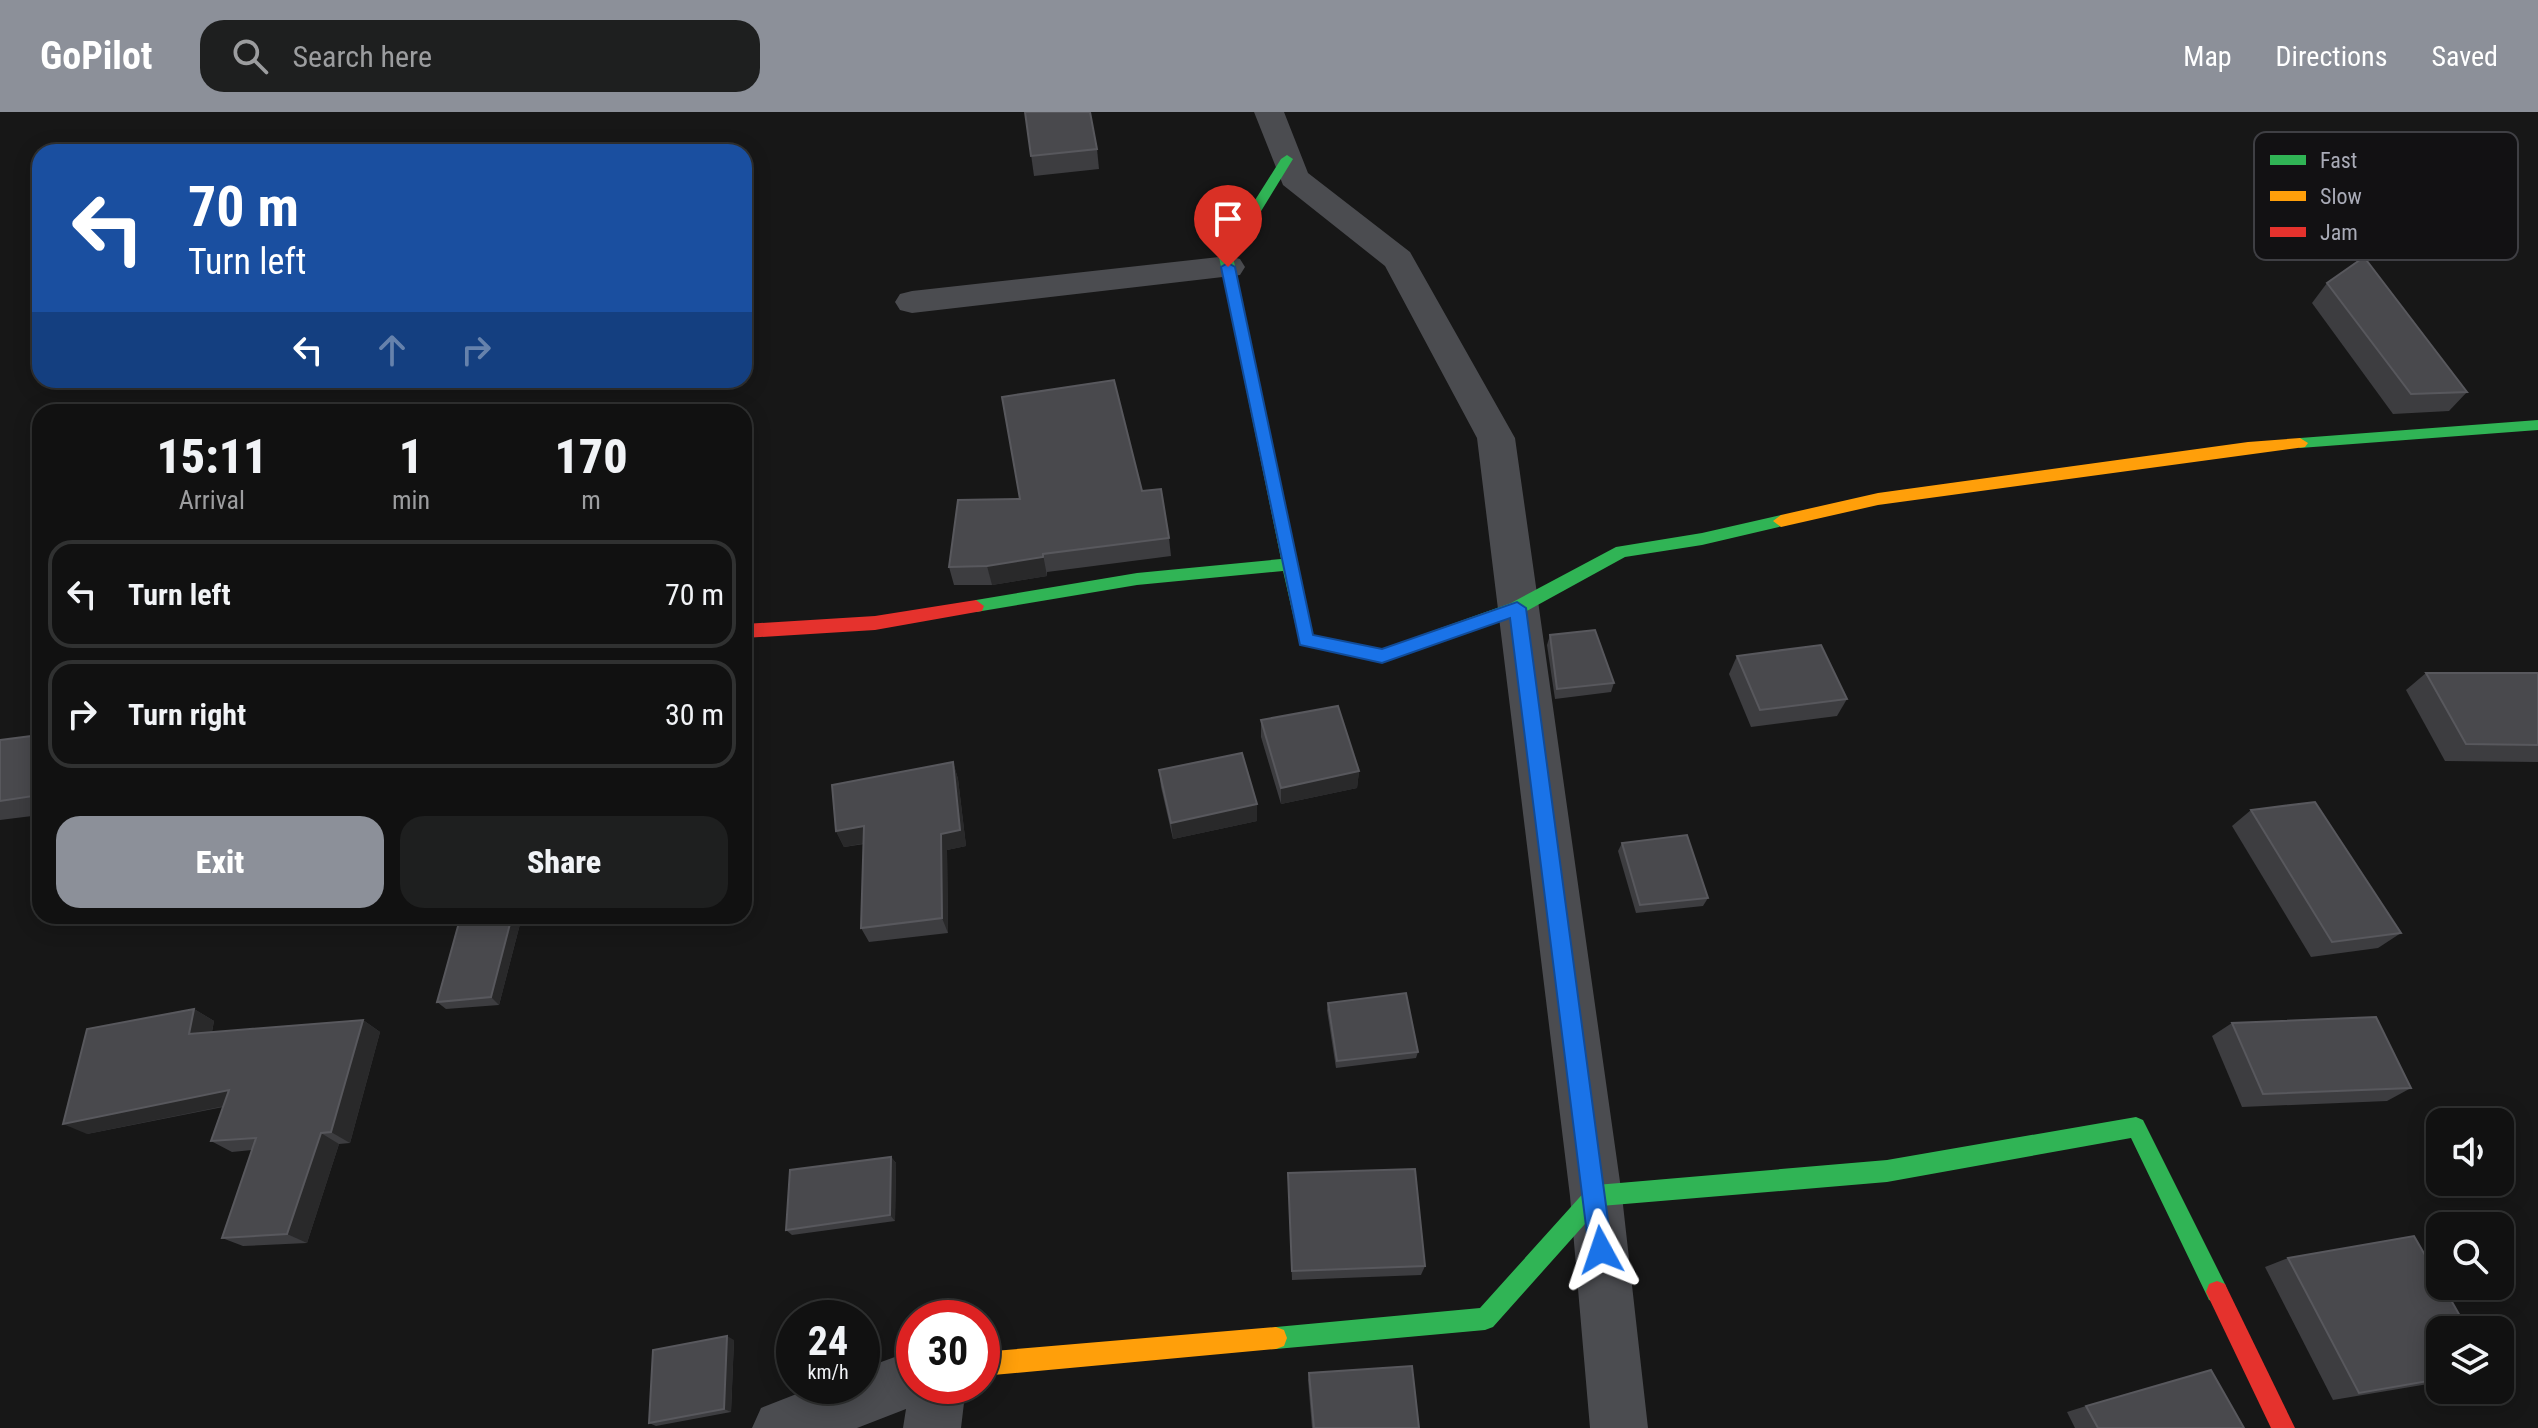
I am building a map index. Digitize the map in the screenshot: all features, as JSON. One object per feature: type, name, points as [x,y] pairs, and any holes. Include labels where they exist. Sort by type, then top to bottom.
[{"type":"street","points":[[1269,112],[1294,178],[1398,260],[1496,438],[1596,1196],[1619,1428]]},
{"type":"street","points":[[1287,159],[1226,257],[1306,640],[1382,656],[1517,608],[1622,551],[1702,539],[1878,499],[2248,447],[2538,425]]},
{"type":"street","points":[[912,302],[1228,267]]},
{"type":"street","points":[[752,631],[875,623],[1137,579],[1288,564]]},
{"type":"street","points":[[1000,1362],[1485,1319],[1596,1196],[1887,1171],[2136,1127],[2283,1428]]},
{"type":"street","points":[[781,1428],[896,1385]]},
{"type":"street","points":[[932,1428],[935,1404]]},
{"type":"building","points":[[1025,112],[1090,112],[1097,149],[1031,156]]},
{"type":"building","points":[[2360,260],[2366,260],[2467,392],[2411,394],[2327,283]]},
{"type":"building","points":[[1114,380],[1142,491],[1161,489],[1169,538],[1043,554],[1043,557],[987,566],[949,567],[958,500],[1020,499],[1002,397]]},
{"type":"building","points":[[1595,630],[1614,683],[1557,689],[1550,635]]},
{"type":"building","points":[[1821,645],[1847,699],[1760,710],[1737,656]]},
{"type":"building","points":[[2426,673],[2538,673],[2538,745],[2466,744]]},
{"type":"building","points":[[1338,706],[1359,771],[1281,788],[1261,720]]},
{"type":"building","points":[[32,736],[32,796],[0,801],[0,740]]},
{"type":"building","points":[[1242,753],[1257,804],[1171,823],[1159,770]]},
{"type":"building","points":[[953,762],[960,830],[941,834],[942,918],[861,928],[864,826],[836,831],[832,785]]},
{"type":"building","points":[[2315,802],[2401,933],[2332,942],[2251,810]]},
{"type":"building","points":[[1687,835],[1708,898],[1640,905],[1622,843]]},
{"type":"building","points":[[459,924],[510,924],[491,997],[437,1002]]},
{"type":"building","points":[[1406,993],[1418,1052],[1337,1061],[1328,1003]]},
{"type":"building","points":[[194,1009],[189,1034],[363,1020],[331,1132],[321,1133],[287,1234],[222,1238],[256,1138],[211,1141],[229,1090],[63,1124],[87,1029]]},
{"type":"building","points":[[2376,1017],[2411,1088],[2263,1094],[2232,1023]]},
{"type":"building","points":[[891,1157],[890,1215],[786,1230],[790,1170]]},
{"type":"building","points":[[1415,1169],[1425,1266],[1292,1271],[1288,1173]]},
{"type":"building","points":[[2414,1236],[2426,1257],[2426,1300],[2451,1300],[2460,1316],[2426,1316],[2426,1381],[2359,1393],[2288,1258]]},
{"type":"building","points":[[727,1336],[724,1409],[649,1423],[653,1350]]},
{"type":"building","points":[[1412,1366],[1419,1428],[1314,1428],[1309,1373]]},
{"type":"building","points":[[2211,1370],[2244,1428],[2098,1428],[2086,1406]]},
{"type":"traffic: fast","points":[[1287,159],[1226,257],[1306,640],[1382,656],[1517,608],[1622,551],[1702,539],[1781,521]]},
{"type":"traffic: fast","points":[[2300,443],[2538,425]]},
{"type":"traffic: fast","points":[[976,606],[1137,579],[1288,564]]},
{"type":"traffic: fast","points":[[1276,1338],[1485,1319],[1596,1196],[1887,1171],[2136,1127],[2217,1292]]},
{"type":"traffic: slow","points":[[1781,521],[1878,499],[2248,447],[2300,443]]},
{"type":"traffic: slow","points":[[1000,1362],[1276,1338]]},
{"type":"traffic: jam","points":[[752,631],[875,623],[976,606]]},
{"type":"traffic: jam","points":[[2217,1292],[2283,1428]]},
{"type":"route","points":[[1228,267],[1306,640],[1382,656],[1517,608],[1601,1250]]}]
